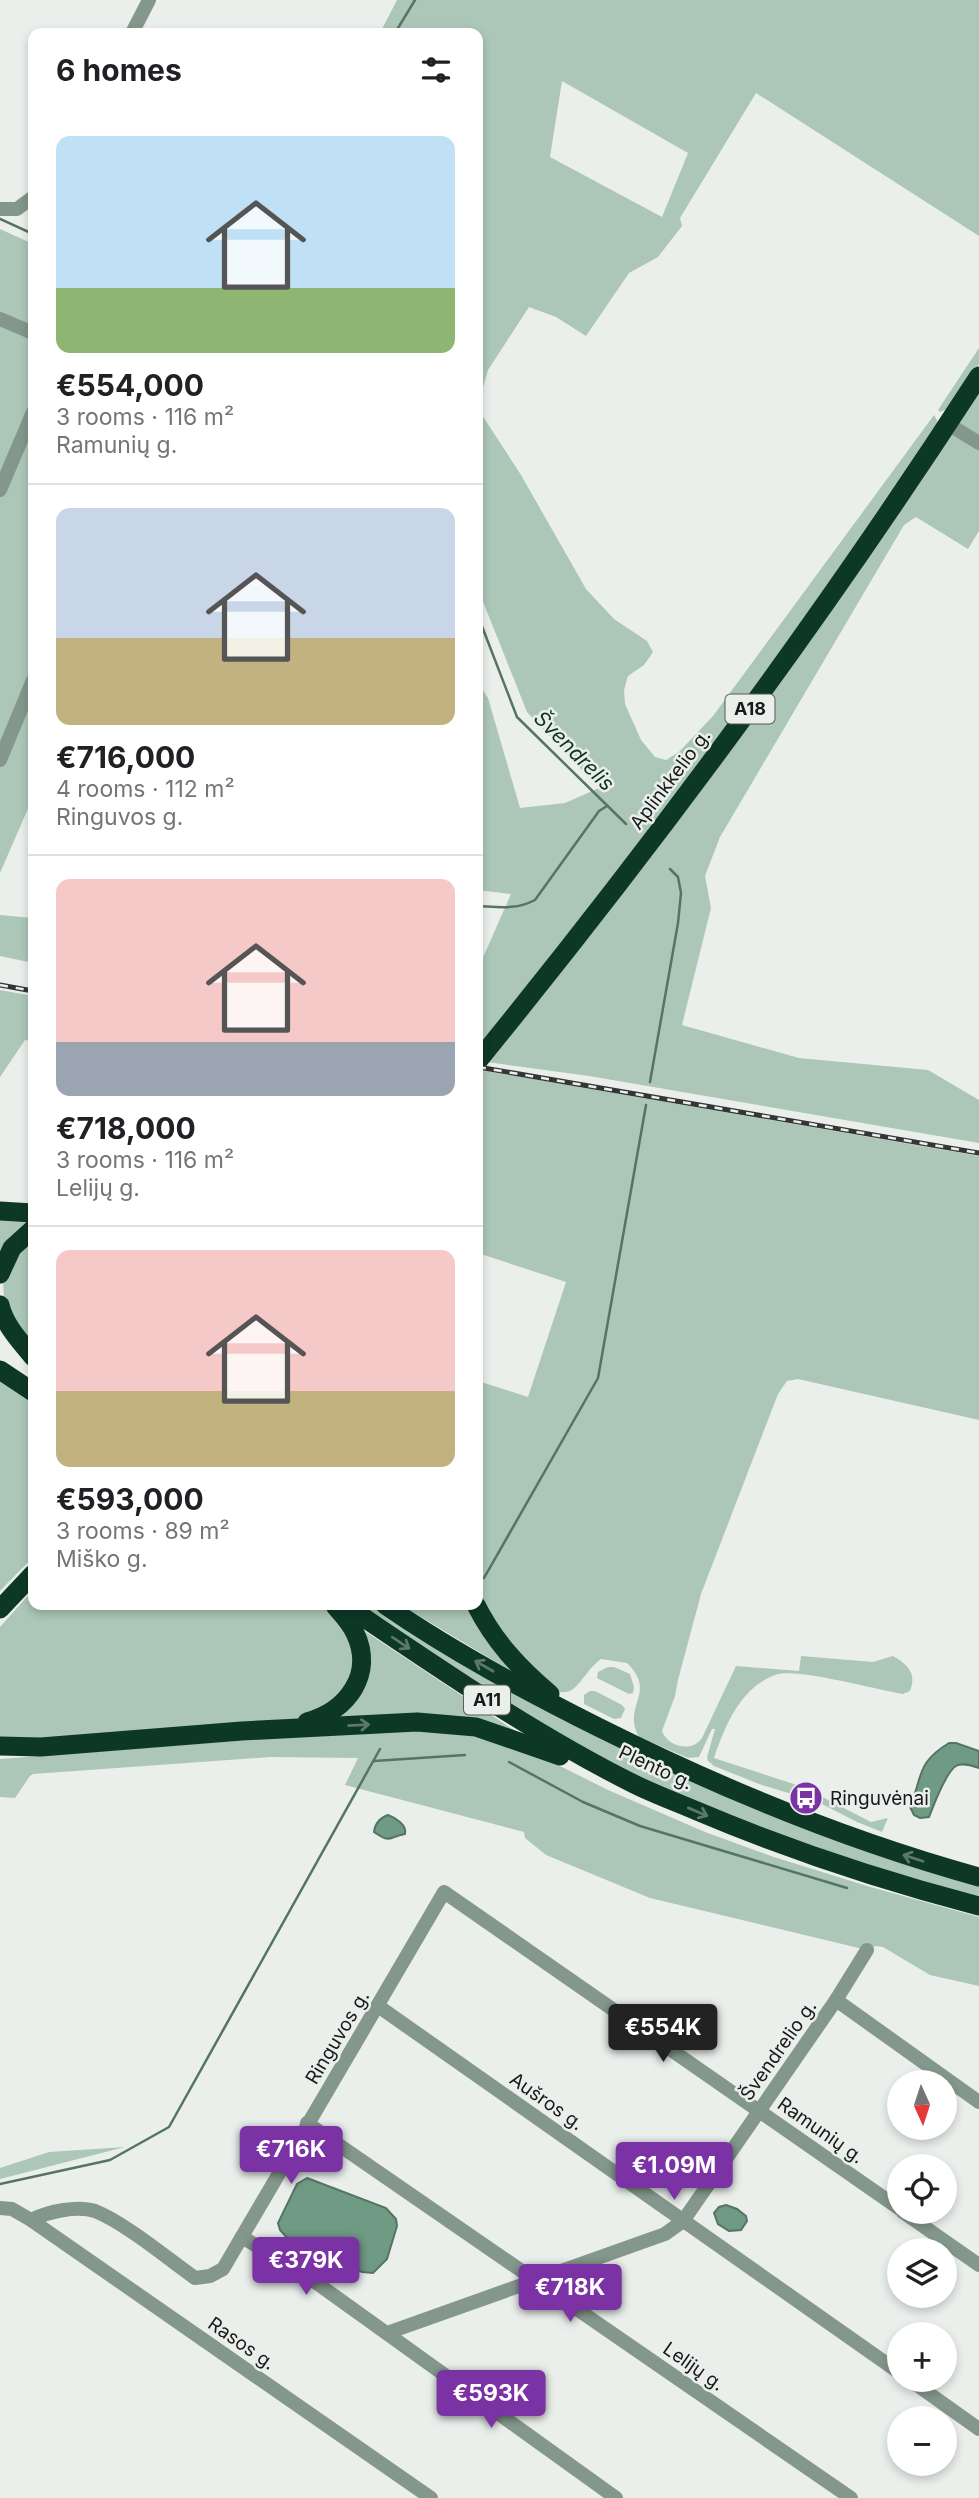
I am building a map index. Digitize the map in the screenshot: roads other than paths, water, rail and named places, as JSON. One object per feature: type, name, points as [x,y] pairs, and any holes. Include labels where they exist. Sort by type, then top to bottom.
[{"type":"highway","name":"Aplinkkelio g.","points":[[483,1054],[615,889],[725,743],[823,608],[979,376]]},
{"type":"highway","points":[[0,1210],[28,1213]]},
{"type":"highway","points":[[0,1274],[12,1248],[28,1234]]},
{"type":"highway","points":[[0,1305],[14,1335],[28,1353]]},
{"type":"highway","points":[[0,1338],[28,1356]]},
{"type":"highway","points":[[0,1370],[28,1389]]},
{"type":"highway","points":[[0,1608],[28,1579]]},
{"type":"highway","points":[[242,1731],[320,1719],[334,1712],[349,1697],[359,1676],[360,1652],[356,1634],[338,1610]]},
{"type":"highway","name":"Plento g.","points":[[352,1610],[472,1692],[553,1741],[635,1785],[745,1832],[809,1855],[924,1892],[979,1906]]},
{"type":"highway","name":"Plento g.","points":[[393,1610],[519,1686],[695,1774],[805,1820],[893,1852],[979,1877]]},
{"type":"highway","points":[[479,1610],[492,1635],[513,1662],[531,1679],[551,1695],[610,1727],[631,1744]]},
{"type":"highway","points":[[0,1754],[41,1747],[242,1731],[417,1722],[447,1723],[505,1735],[635,1785]]},
{"type":"highway","points":[[0,1746],[41,1747]]},
{"type":"street","points":[[135,28],[149,0]]},
{"type":"street","points":[[0,209],[17,209],[28,201]]},
{"type":"street","points":[[0,319],[28,331]]},
{"type":"street","points":[[0,490],[28,424]]},
{"type":"street","points":[[948,424],[979,443]]},
{"type":"street","points":[[0,760],[28,692]]},
{"type":"street","name":"Ringuvos g.","points":[[31,2220],[47,2213],[93,2210],[195,2278],[210,2276],[223,2269],[444,1892]]},
{"type":"street","name":"Ramunių g.","points":[[444,1892],[887,2201]]},
{"type":"street","name":"Švendrelio g.","points":[[387,2333],[664,2234],[683,2221],[836,2000],[867,1950]]},
{"type":"street","points":[[836,2000],[979,2102]]},
{"type":"street","name":"Aušros g.","points":[[378,2006],[887,2364]]},
{"type":"street","name":"Lelijų g.","points":[[307,2123],[851,2498]]},
{"type":"street","name":"Rasos g.","points":[[0,2208],[12,2209],[31,2220],[430,2498]]},
{"type":"street","name":"Ramunių g.","points":[[920,2224],[979,2265]]},
{"type":"street","points":[[242,2237],[311,2279],[616,2498]]},
{"type":"street","points":[[927,2392],[979,2429]]},
{"type":"waterway","name":"Švendrelis","points":[[398,28],[415,0]]},
{"type":"waterway","points":[[0,219],[28,232]]},
{"type":"waterway","name":"Švendrelis","points":[[483,629],[517,717],[626,824]]},
{"type":"waterway","points":[[483,906],[514,907],[535,900],[599,811],[607,806]]},
{"type":"waterway","points":[[650,1082],[681,893],[678,877],[670,869]]},
{"type":"waterway","points":[[484,1578],[598,1378],[646,1105]]},
{"type":"waterway","points":[[0,2184],[110,2160],[169,2127],[380,1749]]},
{"type":"waterway","points":[[374,1761],[465,1755]]},
{"type":"waterway","points":[[509,1762],[583,1802],[640,1826],[847,1888]]},
{"type":"railway","points":[[0,985],[28,990]]},
{"type":"railway","points":[[483,1068],[979,1153]]},
{"type":"place","name":"Ringuvėnai","points":[[806,1798]]}]
